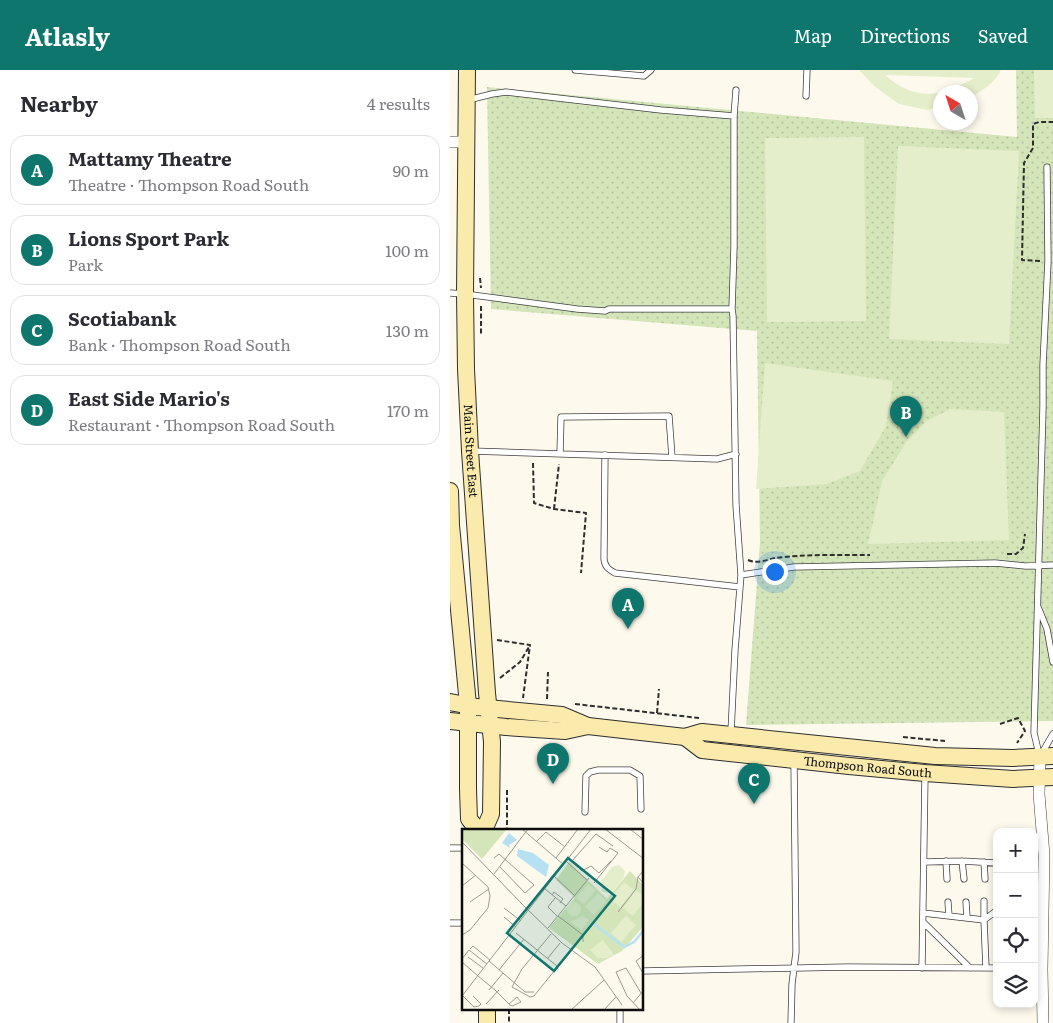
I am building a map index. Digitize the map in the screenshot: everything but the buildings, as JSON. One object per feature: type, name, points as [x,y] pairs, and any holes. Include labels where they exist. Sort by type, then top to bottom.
[{"type":"main road","name":"Main Street East","points":[[467,70],[466,101],[458,142],[479,724],[468,781],[469,819],[477,829]]},
{"type":"main road","name":"Main Street East","points":[[450,491],[451,525],[478,706]]},
{"type":"main road","name":"Thompson Road South","points":[[450,702],[562,715],[588,726],[685,737],[702,732],[935,756],[1046,757]]},
{"type":"main road","name":"Thompson Road South","points":[[450,721],[565,732],[588,726]]},
{"type":"main road","name":"Main Street East","points":[[479,724],[492,742],[491,814],[484,829]]},
{"type":"main road","name":"Thompson Road South","points":[[685,737],[702,750],[848,766],[1013,778],[1046,778]]},
{"type":"main road","points":[[487,1010],[487,1023]]},
{"type":"street","points":[[1043,1023],[1038,969],[1044,855],[1046,757]]},
{"type":"lane","points":[[575,70],[644,76],[651,70]]},
{"type":"lane","points":[[806,96],[807,70]]},
{"type":"lane","points":[[731,734],[741,575],[736,505],[732,309],[734,116],[736,90]]},
{"type":"lane","points":[[466,101],[506,92],[661,110],[734,116]]},
{"type":"lane","points":[[1046,757],[1034,733],[1044,406],[1043,365],[1048,261],[1047,168]]},
{"type":"lane","points":[[465,295],[605,311],[608,309],[732,309]]},
{"type":"lane","points":[[560,454],[561,416],[669,416],[672,457]]},
{"type":"lane","points":[[470,450],[717,459],[736,454]]},
{"type":"lane","points":[[605,454],[604,559],[605,565],[609,570],[740,588]]},
{"type":"lane","points":[[741,575],[794,567],[995,563],[1053,566]]},
{"type":"lane","points":[[1038,605],[1047,629],[1053,662]]},
{"type":"lane","points":[[1046,757],[1053,734]]},
{"type":"lane","points":[[791,1023],[796,942],[794,760]]},
{"type":"lane","points":[[585,812],[586,776],[590,772],[598,770],[630,770],[640,776],[642,809]]},
{"type":"lane","points":[[922,968],[925,772]]},
{"type":"lane","points":[[946,861],[948,879]]},
{"type":"lane","points":[[962,861],[964,879]]},
{"type":"lane","points":[[924,862],[993,863]]},
{"type":"lane","points":[[984,862],[985,879]]},
{"type":"lane","points":[[984,901],[986,968]]},
{"type":"lane","points":[[948,902],[949,916]]},
{"type":"lane","points":[[966,902],[967,918]]},
{"type":"lane","points":[[923,913],[984,920],[993,913]]},
{"type":"lane","points":[[923,922],[970,968]]},
{"type":"lane","points":[[644,971],[794,968],[993,968]]},
{"type":"lane","points":[[620,1010],[620,1023]]},
{"type":"path","points":[[1048,261],[1022,260],[1024,163],[1033,148],[1033,124],[1053,122]]},
{"type":"path","points":[[480,278],[465,295],[481,336]]},
{"type":"path","points":[[532,453],[534,503],[586,513],[580,573]]},
{"type":"path","points":[[554,508],[560,454]]},
{"type":"path","points":[[1023,548],[1025,534]]},
{"type":"path","points":[[491,639],[530,645]]},
{"type":"path","points":[[495,682],[520,662],[530,645]]},
{"type":"path","points":[[523,698],[530,645]]},
{"type":"path","points":[[546,701],[548,672]]},
{"type":"path","points":[[657,713],[659,688]]},
{"type":"path","points":[[1000,724],[1018,718],[1025,731],[1018,742]]},
{"type":"path","points":[[509,1010],[509,1023]]},
{"type":"green space","points":[[859,70],[1001,70],[992,82],[978,93],[978,85],[960,85],[974,78],[885,75],[907,90],[918,93],[933,93],[933,109],[927,110],[899,104],[874,86]]},
{"type":"green space","points":[[1016,70],[1053,70],[1053,721],[746,725],[760,543],[757,331],[491,309],[487,87],[1017,137]]},
{"type":"green space","points":[[1034,70],[1053,70],[1053,118],[1035,118]]},
{"type":"green space","points":[[864,137],[866,321],[767,322],[765,138]]},
{"type":"green space","points":[[898,146],[1019,151],[1009,344],[889,339]]},
{"type":"green space","points":[[765,363],[893,381],[886,426],[860,471],[827,484],[756,489]]},
{"type":"green space","points":[[950,409],[1004,412],[1009,540],[868,544],[882,481],[907,441],[927,421]]},
{"type":"place","name":"Lions Sport Park","points":[[906,437]]},
{"type":"place","name":"Mattamy Theatre","points":[[628,629]]},
{"type":"place","name":"East Side Mario's","points":[[553,784]]},
{"type":"place","name":"Scotiabank","points":[[754,804]]}]
